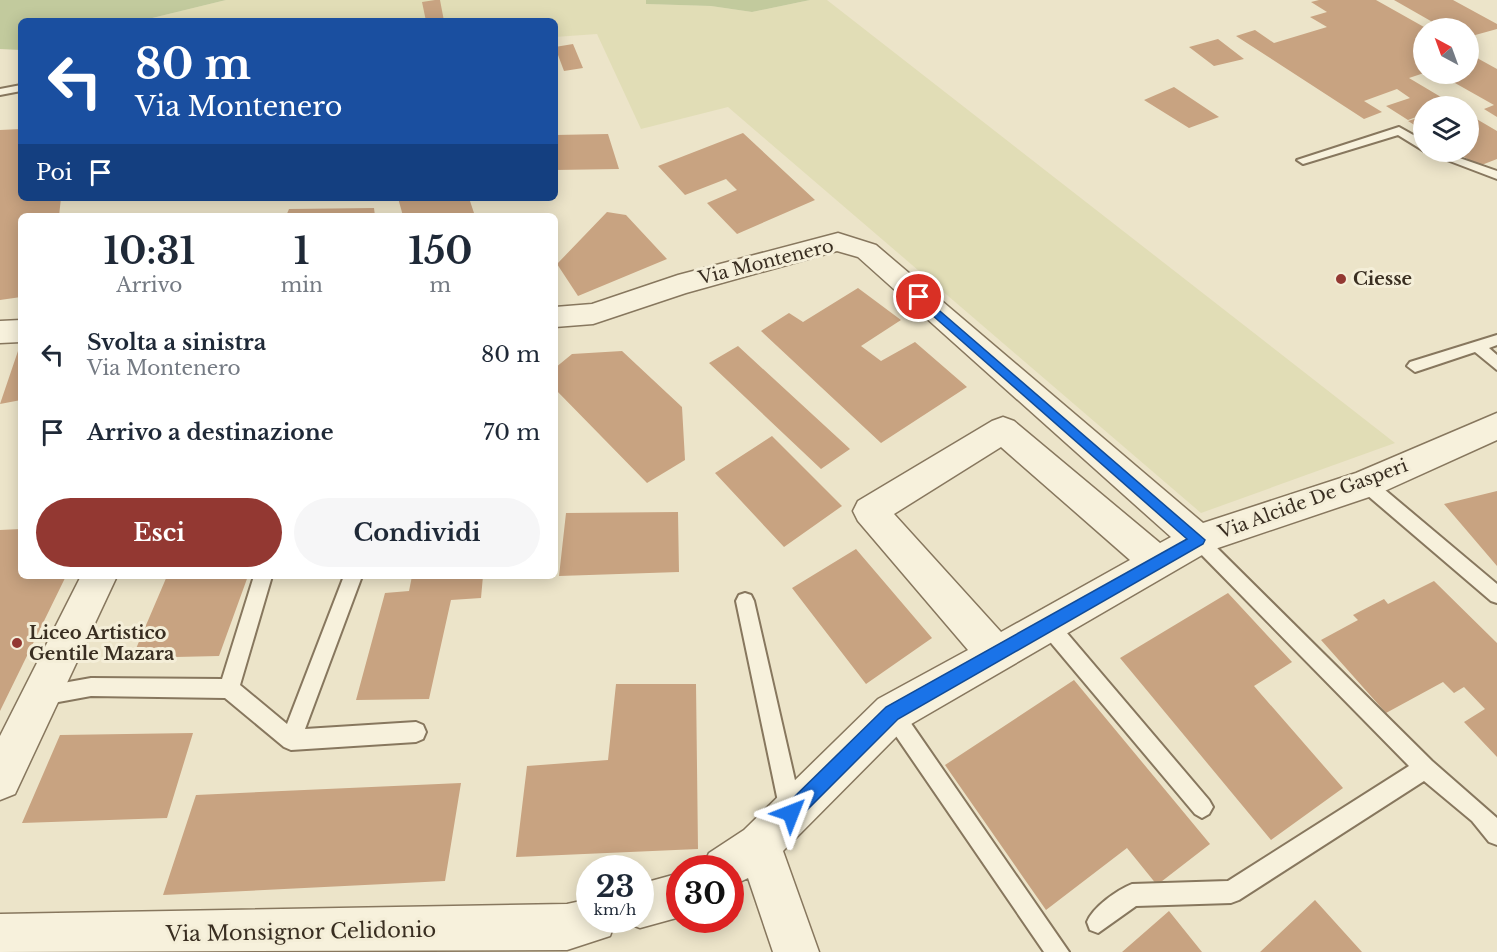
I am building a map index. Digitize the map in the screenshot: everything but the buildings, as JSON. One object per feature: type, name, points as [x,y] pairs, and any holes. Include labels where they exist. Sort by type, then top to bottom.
[{"type":"street","name":"Via Montenero","points":[[558,317],[593,314],[678,285],[838,242],[867,251],[1198,540]]},
{"type":"street","points":[[0,332],[18,331]]},
{"type":"street","name":"Via Alcide De Gasperi","points":[[743,855],[791,813],[892,713],[1198,540],[1366,484],[1497,426]]},
{"type":"street","points":[[996,654],[870,511],[1003,430],[1158,563]]},
{"type":"street","points":[[0,778],[98,579]]},
{"type":"street","points":[[744,862],[796,952]]},
{"type":"street","name":"Via Monsignor Celidonio","points":[[0,937],[572,933]]},
{"type":"lane","points":[[0,92],[18,89]]},
{"type":"lane","points":[[1303,160],[1399,131],[1413,140]]},
{"type":"lane","points":[[1460,162],[1497,175]]},
{"type":"lane","points":[[1415,366],[1497,339]]},
{"type":"lane","points":[[1478,346],[1497,364]]},
{"type":"lane","points":[[1366,484],[1497,595]]},
{"type":"lane","points":[[1198,540],[1425,768],[1479,814],[1497,834]]},
{"type":"lane","points":[[229,689],[262,579]]},
{"type":"lane","points":[[291,740],[352,579]]},
{"type":"lane","points":[[745,600],[791,813]]},
{"type":"lane","points":[[1048,625],[1202,807]]},
{"type":"lane","points":[[41,695],[91,687],[229,689],[291,740],[416,732]]},
{"type":"lane","points":[[892,713],[1058,952]]},
{"type":"lane","points":[[1098,922],[1132,895],[1231,892],[1425,768]]},
{"type":"shaded area","points":[[226,0],[646,0],[646,4],[711,6],[752,12],[810,0],[827,0],[1395,443],[1201,513],[728,107],[641,129],[597,34],[558,37],[558,18],[152,18]]},
{"type":"green space","points":[[0,0],[226,0],[152,18],[18,18],[18,50],[0,49]]},
{"type":"green space","points":[[646,0],[810,0],[752,12],[711,6],[646,4]]},
{"type":"place","name":"Ciesse","points":[[1341,279]]},
{"type":"place","name":"Liceo Artistico Gentile Mazara","points":[[17,643]]},
{"type":"route","points":[[791,813],[892,713],[1198,540],[919,297]]}]
